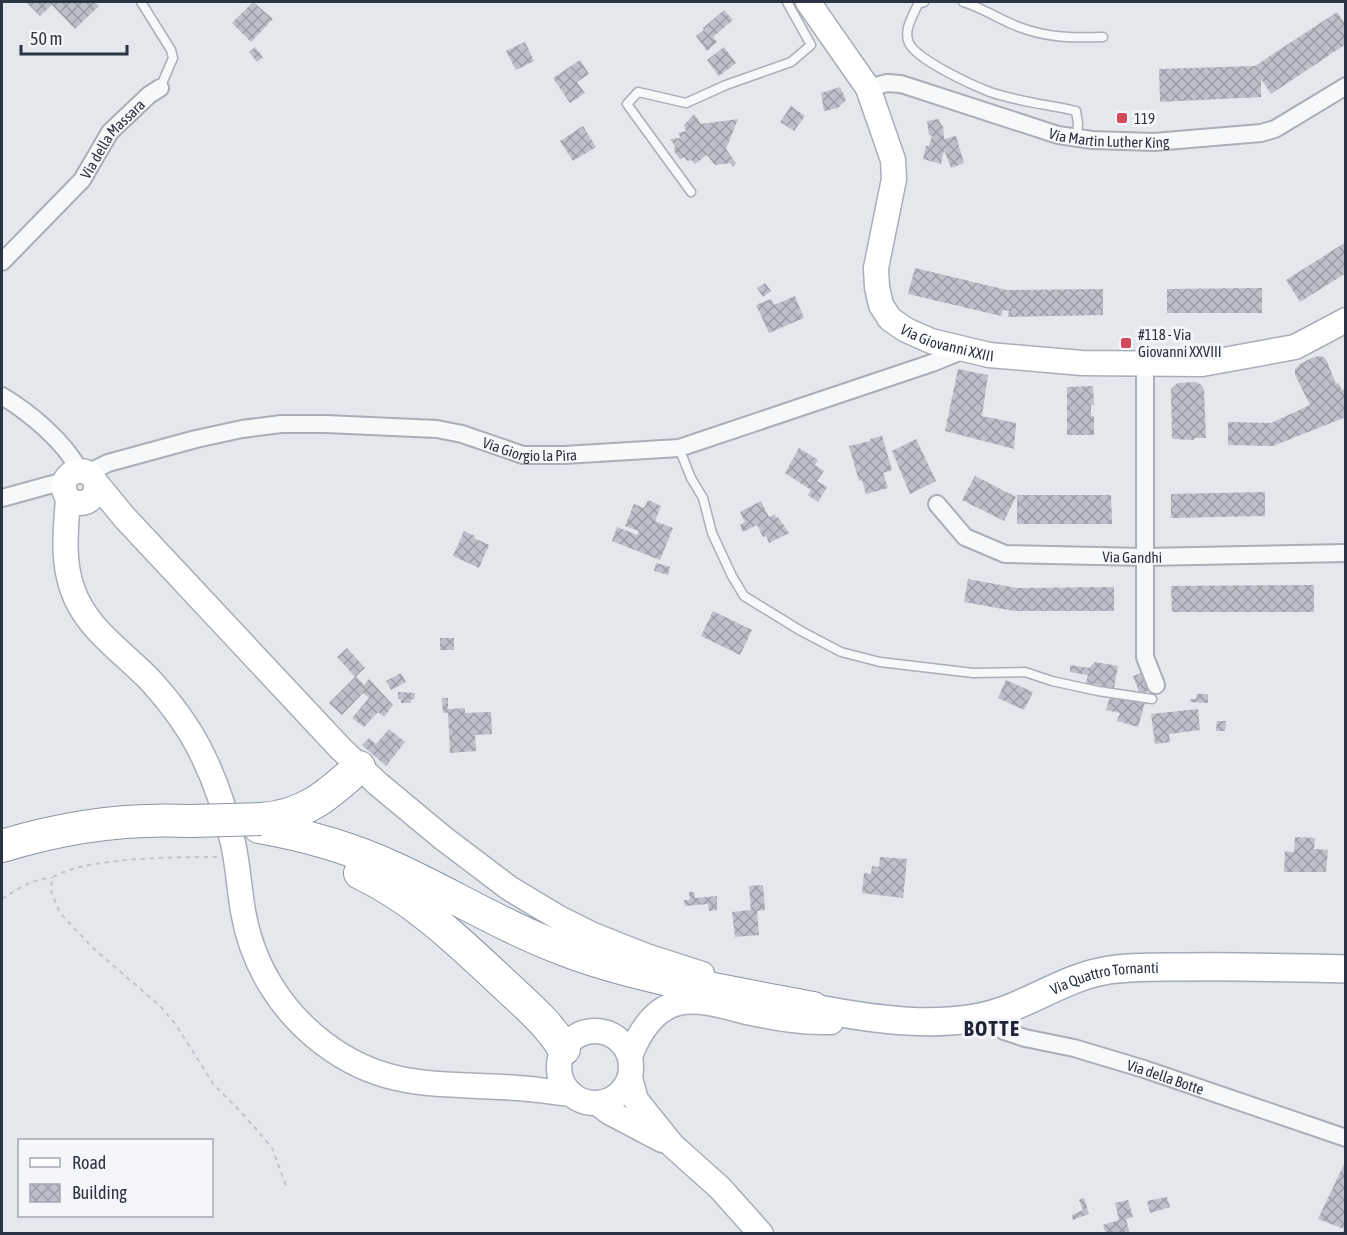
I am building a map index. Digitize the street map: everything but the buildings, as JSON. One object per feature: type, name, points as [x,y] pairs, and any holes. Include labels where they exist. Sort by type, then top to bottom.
[{"type":"highway","points":[[253,835],[281,816],[304,810],[359,766]]},
{"type":"highway","points":[[2,846],[45,834],[93,825],[143,820],[190,821],[253,835],[351,869],[413,904],[456,940],[552,1030],[562,1058]]},
{"type":"highway","points":[[253,835],[313,838],[366,856],[393,867],[538,939],[587,958],[644,973],[813,1008]]},
{"type":"main road","name":"Via Giovanni XXIII","points":[[808,2],[868,88],[893,160],[894,179],[876,268],[877,287],[881,305],[890,319],[906,330],[931,341],[989,355],[1082,363],[1202,364],[1295,347],[1346,320]]},
{"type":"main road","points":[[571,1094],[516,1088],[430,1085],[401,1080],[355,1063],[314,1036],[284,1005],[259,964],[242,910],[253,835],[222,801],[203,755],[166,699],[104,638],[87,618],[73,591],[67,570],[66,538],[81,487],[125,518],[359,766],[421,820],[509,888],[593,935],[645,956],[813,1008]]},
{"type":"main road","name":"Via Quattro Tornanti","points":[[813,1008],[868,1017],[941,1021],[989,1015],[1066,982],[1109,970],[1208,966],[1346,969]]},
{"type":"main road","points":[[562,1058],[560,1077],[571,1094],[579,1099],[597,1103],[618,1096],[625,1088],[639,1035],[647,1024],[665,1009],[680,1003],[712,1004],[806,1022],[848,1021],[868,1017]]},
{"type":"main road","points":[[516,1088],[543,1080],[562,1058],[573,1039],[584,1033],[597,1031],[620,1040],[630,1067],[636,1100],[672,1145],[720,1188],[761,1233]]},
{"type":"main road","points":[[597,1103],[609,1112],[672,1145]]},
{"type":"street","name":"Via Martin Luther King","points":[[868,88],[887,83],[901,84],[1058,135],[1092,140],[1154,142],[1261,133],[1275,129],[1346,86]]},
{"type":"street","name":"Via della Massara","points":[[2,262],[82,180],[110,132],[149,95],[160,88]]},
{"type":"street","name":"Via Giorgio la Pira","points":[[2,498],[81,487],[108,462],[196,439],[242,429],[281,424],[437,429],[462,434],[523,455],[564,455],[679,448],[932,363],[964,350]]},
{"type":"street","points":[[1145,363],[1145,657],[1154,692]]},
{"type":"street","points":[[2,396],[13,402],[48,432],[72,456],[81,487]]},
{"type":"street","name":"Via Gandhi","points":[[937,504],[965,537],[1005,554],[1144,557],[1346,553]]},
{"type":"street","name":"Via della Botte","points":[[989,1015],[1004,1031],[1025,1038],[1074,1048],[1144,1069],[1346,1138]]},
{"type":"lane","name":"Via della Massara","points":[[141,2],[171,50],[173,58],[160,88]]},
{"type":"lane","points":[[691,192],[627,104],[638,92],[686,103],[726,85],[790,62],[811,45],[787,2]]},
{"type":"lane","points":[[924,2],[918,4],[907,30],[908,42],[915,52],[930,63],[991,93],[1076,111],[1077,138]]},
{"type":"lane","points":[[963,2],[980,7],[1019,27],[1043,34],[1061,38],[1103,37]]},
{"type":"lane","points":[[679,448],[691,478],[703,498],[712,533],[744,596],[801,632],[841,652],[880,662],[973,673],[1025,672],[1052,681],[1098,691],[1154,692]]},
{"type":"path","points":[[2,898],[18,887],[39,879],[52,878],[61,872],[78,867],[149,858],[253,835]]},
{"type":"path","points":[[52,878],[51,891],[60,913],[93,948],[160,1006],[176,1025],[214,1085],[272,1148],[286,1186]]},
{"type":"place","name":"119","points":[[1122,118]]},
{"type":"place","name":"#118 - Via Giovanni XXVIII","points":[[1126,343]]},
{"type":"district","name":"BOTTE","points":[[992,1028]]}]
